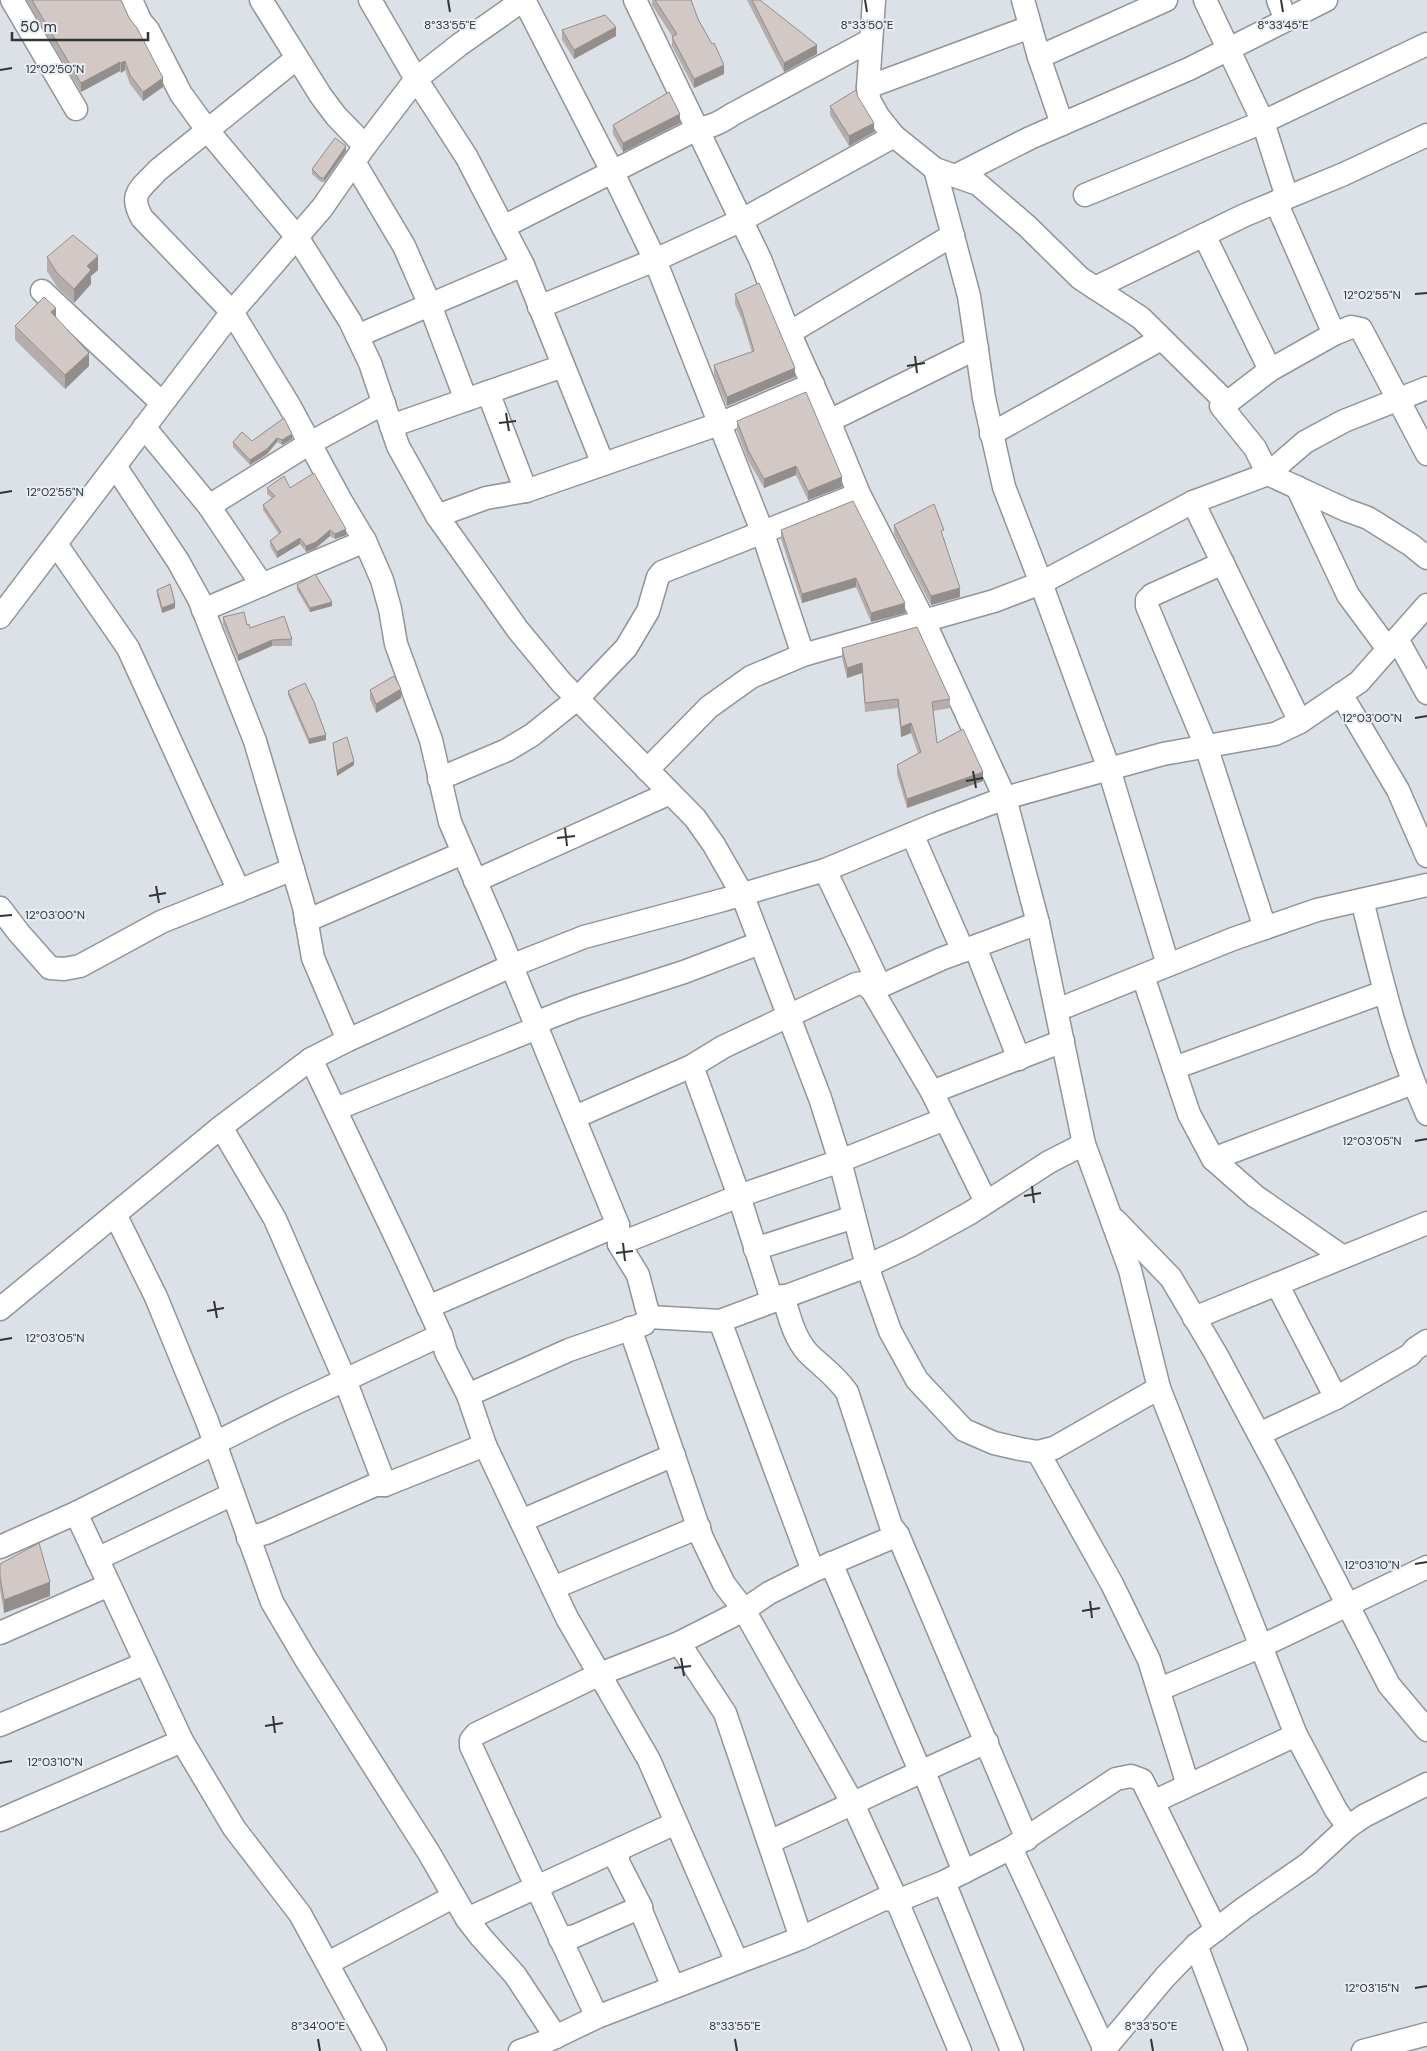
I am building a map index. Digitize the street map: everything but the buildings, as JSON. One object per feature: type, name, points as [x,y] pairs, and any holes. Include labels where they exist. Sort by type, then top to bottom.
[{"type":"street","points":[[12,0],[76,109]]},
{"type":"street","points":[[131,0],[141,22],[148,30],[182,94],[208,130],[297,236],[357,336],[370,362],[402,453],[437,516],[518,630],[561,682],[695,818],[714,845],[742,894],[820,1098],[840,1160],[867,1266],[890,1331],[918,1380],[964,1430],[994,1443],[1038,1452],[1054,1448],[1160,1388]]},
{"type":"street","points":[[261,0],[359,154],[404,246],[430,305],[466,400]]},
{"type":"street","points":[[370,0],[416,79],[466,156],[523,265],[602,464]]},
{"type":"street","points":[[0,617],[232,312],[322,208],[359,154],[416,79],[459,45],[523,0],[614,173],[654,260],[762,532],[803,655]]},
{"type":"street","points":[[635,0],[760,259],[859,494],[924,621],[1005,798],[1038,923],[1084,1144],[1130,1270],[1160,1388],[1296,1736],[1336,1810],[1348,1827]]},
{"type":"street","points":[[874,0],[868,87],[869,100],[878,116],[894,136],[935,168],[978,184],[1027,226],[1080,278],[1141,318],[1226,403]]},
{"type":"street","points":[[1023,0],[1039,57],[1062,124]]},
{"type":"street","points":[[1039,57],[1166,0]]},
{"type":"street","points":[[1205,0],[1263,122],[1282,200],[1334,334]]},
{"type":"street","points":[[1278,0],[1286,20]]},
{"type":"street","points":[[957,175],[1062,124],[1189,69],[1326,0]]},
{"type":"street","points":[[868,87],[1030,26]]},
{"type":"street","points":[[503,227],[614,173],[697,129],[710,127],[723,121],[871,40]]},
{"type":"street","points":[[1085,195],[1263,122],[1427,44]]},
{"type":"street","points":[[297,58],[158,170],[139,192],[135,200],[136,206],[142,218],[232,312],[290,405],[366,540],[382,580],[390,609],[396,644],[431,740],[450,822],[575,1117],[619,1235],[638,1275],[640,1323],[674,1455],[702,1538],[724,1584],[744,1610],[853,1804],[898,1901],[960,2051]]},
{"type":"street","points":[[1095,288],[1204,235],[1427,135]]},
{"type":"street","points":[[539,307],[654,260],[742,220],[894,136]]},
{"type":"street","points":[[935,168],[969,296],[984,398],[1004,488],[1109,769],[1168,965]]},
{"type":"street","points":[[790,332],[953,235]]},
{"type":"street","points":[[1204,235],[1270,370]]},
{"type":"street","points":[[357,336],[523,265]]},
{"type":"street","points":[[42,291],[162,403]]},
{"type":"street","points":[[1427,454],[1361,329],[1351,327],[1334,334],[1270,370],[1221,406],[1255,448],[1268,474],[1346,510],[1368,518],[1411,545],[1427,558]]},
{"type":"street","points":[[992,434],[1161,338]]},
{"type":"street","points":[[829,421],[977,348]]},
{"type":"street","points":[[391,426],[563,366]]},
{"type":"street","points":[[437,516],[486,498],[526,490],[719,424],[813,384]]},
{"type":"street","points":[[647,770],[709,707],[751,676],[803,655],[994,601],[1041,583],[1193,502],[1268,474],[1305,442],[1344,421],[1427,388]]},
{"type":"street","points":[[488,392],[526,490]]},
{"type":"street","points":[[209,506],[310,443],[384,403]]},
{"type":"street","points":[[144,427],[209,506],[262,585]]},
{"type":"street","points":[[115,466],[178,561],[203,610],[255,741],[293,869],[313,958],[348,1040]]},
{"type":"street","points":[[1297,487],[1348,595],[1392,644],[1427,693]]},
{"type":"street","points":[[439,779],[507,750],[532,735],[577,698],[626,648],[648,611],[658,577],[662,572],[859,494]]},
{"type":"street","points":[[1193,502],[1300,722]]},
{"type":"street","points":[[203,610],[366,540]]},
{"type":"street","points":[[56,544],[128,648],[239,890]]},
{"type":"street","points":[[1223,563],[1152,595],[1147,600],[1147,606],[1206,746],[1265,928]]},
{"type":"street","points":[[0,1309],[221,1127],[310,1059],[348,1040],[511,966],[584,937],[825,870],[1005,798],[1162,754],[1275,734],[1300,722],[1359,682],[1427,605]]},
{"type":"street","points":[[1341,694],[1398,790],[1427,856]]},
{"type":"street","points":[[474,881],[670,793]]},
{"type":"street","points":[[912,834],[969,949],[1019,1059]]},
{"type":"street","points":[[306,921],[463,853]]},
{"type":"street","points":[[0,908],[50,968],[64,969],[80,966],[161,922],[293,869]]},
{"type":"street","points":[[825,870],[876,988],[932,1092],[986,1202]]},
{"type":"street","points":[[1057,1010],[1168,965],[1317,910],[1427,885]]},
{"type":"street","points":[[1362,900],[1384,992],[1413,1083],[1427,1114]]},
{"type":"street","points":[[575,1117],[692,1066],[723,1048],[856,984],[863,983],[876,988],[969,949],[1038,923]]},
{"type":"street","points":[[336,1109],[576,1007],[684,972],[760,943]]},
{"type":"street","points":[[1143,976],[1189,1114],[1214,1160],[1255,1196],[1343,1257]]},
{"type":"street","points":[[1174,1068],[1384,992]]},
{"type":"street","points":[[932,1092],[1063,1041]]},
{"type":"street","points":[[310,1059],[336,1109],[428,1307],[446,1352],[468,1395],[485,1445],[552,1588],[567,1618],[649,1760],[737,1962]]},
{"type":"street","points":[[692,1066],[739,1196],[755,1249],[777,1298],[798,1340],[808,1353],[837,1378],[847,1392],[891,1526],[898,1535],[987,1742],[1019,1843],[1104,2050],[1165,1977],[1196,1945],[1308,1864],[1348,1827],[1364,1816],[1424,1793]]},
{"type":"street","points":[[1214,1160],[1413,1083]]},
{"type":"street","points":[[428,1307],[619,1235],[739,1196],[840,1160],[945,1119]]},
{"type":"street","points":[[221,1127],[275,1219],[345,1380],[385,1485]]},
{"type":"street","points":[[468,1395],[569,1350],[640,1323],[720,1321],[777,1298],[867,1266],[910,1246],[986,1202],[1049,1162],[1084,1144]]},
{"type":"street","points":[[115,1214],[156,1297],[215,1442],[272,1602],[304,1658],[428,1853],[467,1919],[515,1975],[554,2043]]},
{"type":"street","points":[[1109,1214],[1171,1278],[1259,1434],[1389,1686],[1427,1730]]},
{"type":"street","points":[[755,1249],[854,1217]]},
{"type":"street","points":[[1194,1318],[1427,1223]]},
{"type":"street","points":[[1278,1284],[1336,1398]]},
{"type":"street","points":[[720,1321],[822,1567],[920,1771],[926,1778],[964,1872]]},
{"type":"street","points":[[0,1547],[76,1513],[215,1442],[440,1335]]},
{"type":"street","points":[[1259,1434],[1336,1398],[1410,1355],[1427,1341]]},
{"type":"street","points":[[248,1538],[266,1533],[376,1484],[385,1485],[485,1445]]},
{"type":"street","points":[[1038,1452],[1112,1584],[1150,1660],[1188,1785]]},
{"type":"street","points":[[521,1521],[674,1455]]},
{"type":"street","points":[[97,1559],[233,1494]]},
{"type":"street","points":[[76,1513],[182,1741],[234,1828],[300,1914],[375,2051]]},
{"type":"street","points":[[552,1588],[699,1527]]},
{"type":"street","points":[[597,2017],[471,1746],[471,1740],[476,1734],[600,1674],[679,1643],[744,1610],[769,1593],[822,1567],[898,1535]]},
{"type":"street","points":[[1160,1689],[1262,1646],[1427,1567]]},
{"type":"street","points":[[0,1633],[109,1585]]},
{"type":"street","points":[[679,1643],[725,1713],[801,1938]]},
{"type":"street","points":[[0,1725],[146,1663]]},
{"type":"street","points":[[1153,1802],[1296,1736]]},
{"type":"street","points":[[0,1820],[182,1741]]},
{"type":"street","points":[[769,1842],[920,1771],[987,1742]]},
{"type":"street","points":[[520,2051],[554,2043],[597,2017],[801,1938],[884,1899],[898,1901],[944,1882],[1019,1843],[1116,1779],[1131,1776],[1142,1780],[1216,1930]]},
{"type":"street","points":[[467,1919],[676,1822]]},
{"type":"street","points":[[618,1850],[618,1862],[641,1907],[674,1987]]},
{"type":"street","points":[[944,1882],[1012,2051]]},
{"type":"street","points":[[328,1963],[453,1897]]},
{"type":"street","points":[[560,1939],[575,1936],[641,1907]]},
{"type":"street","points":[[1196,1945],[1236,2051]]},
{"type":"street","points":[[1363,2051],[1427,2034]]}]
